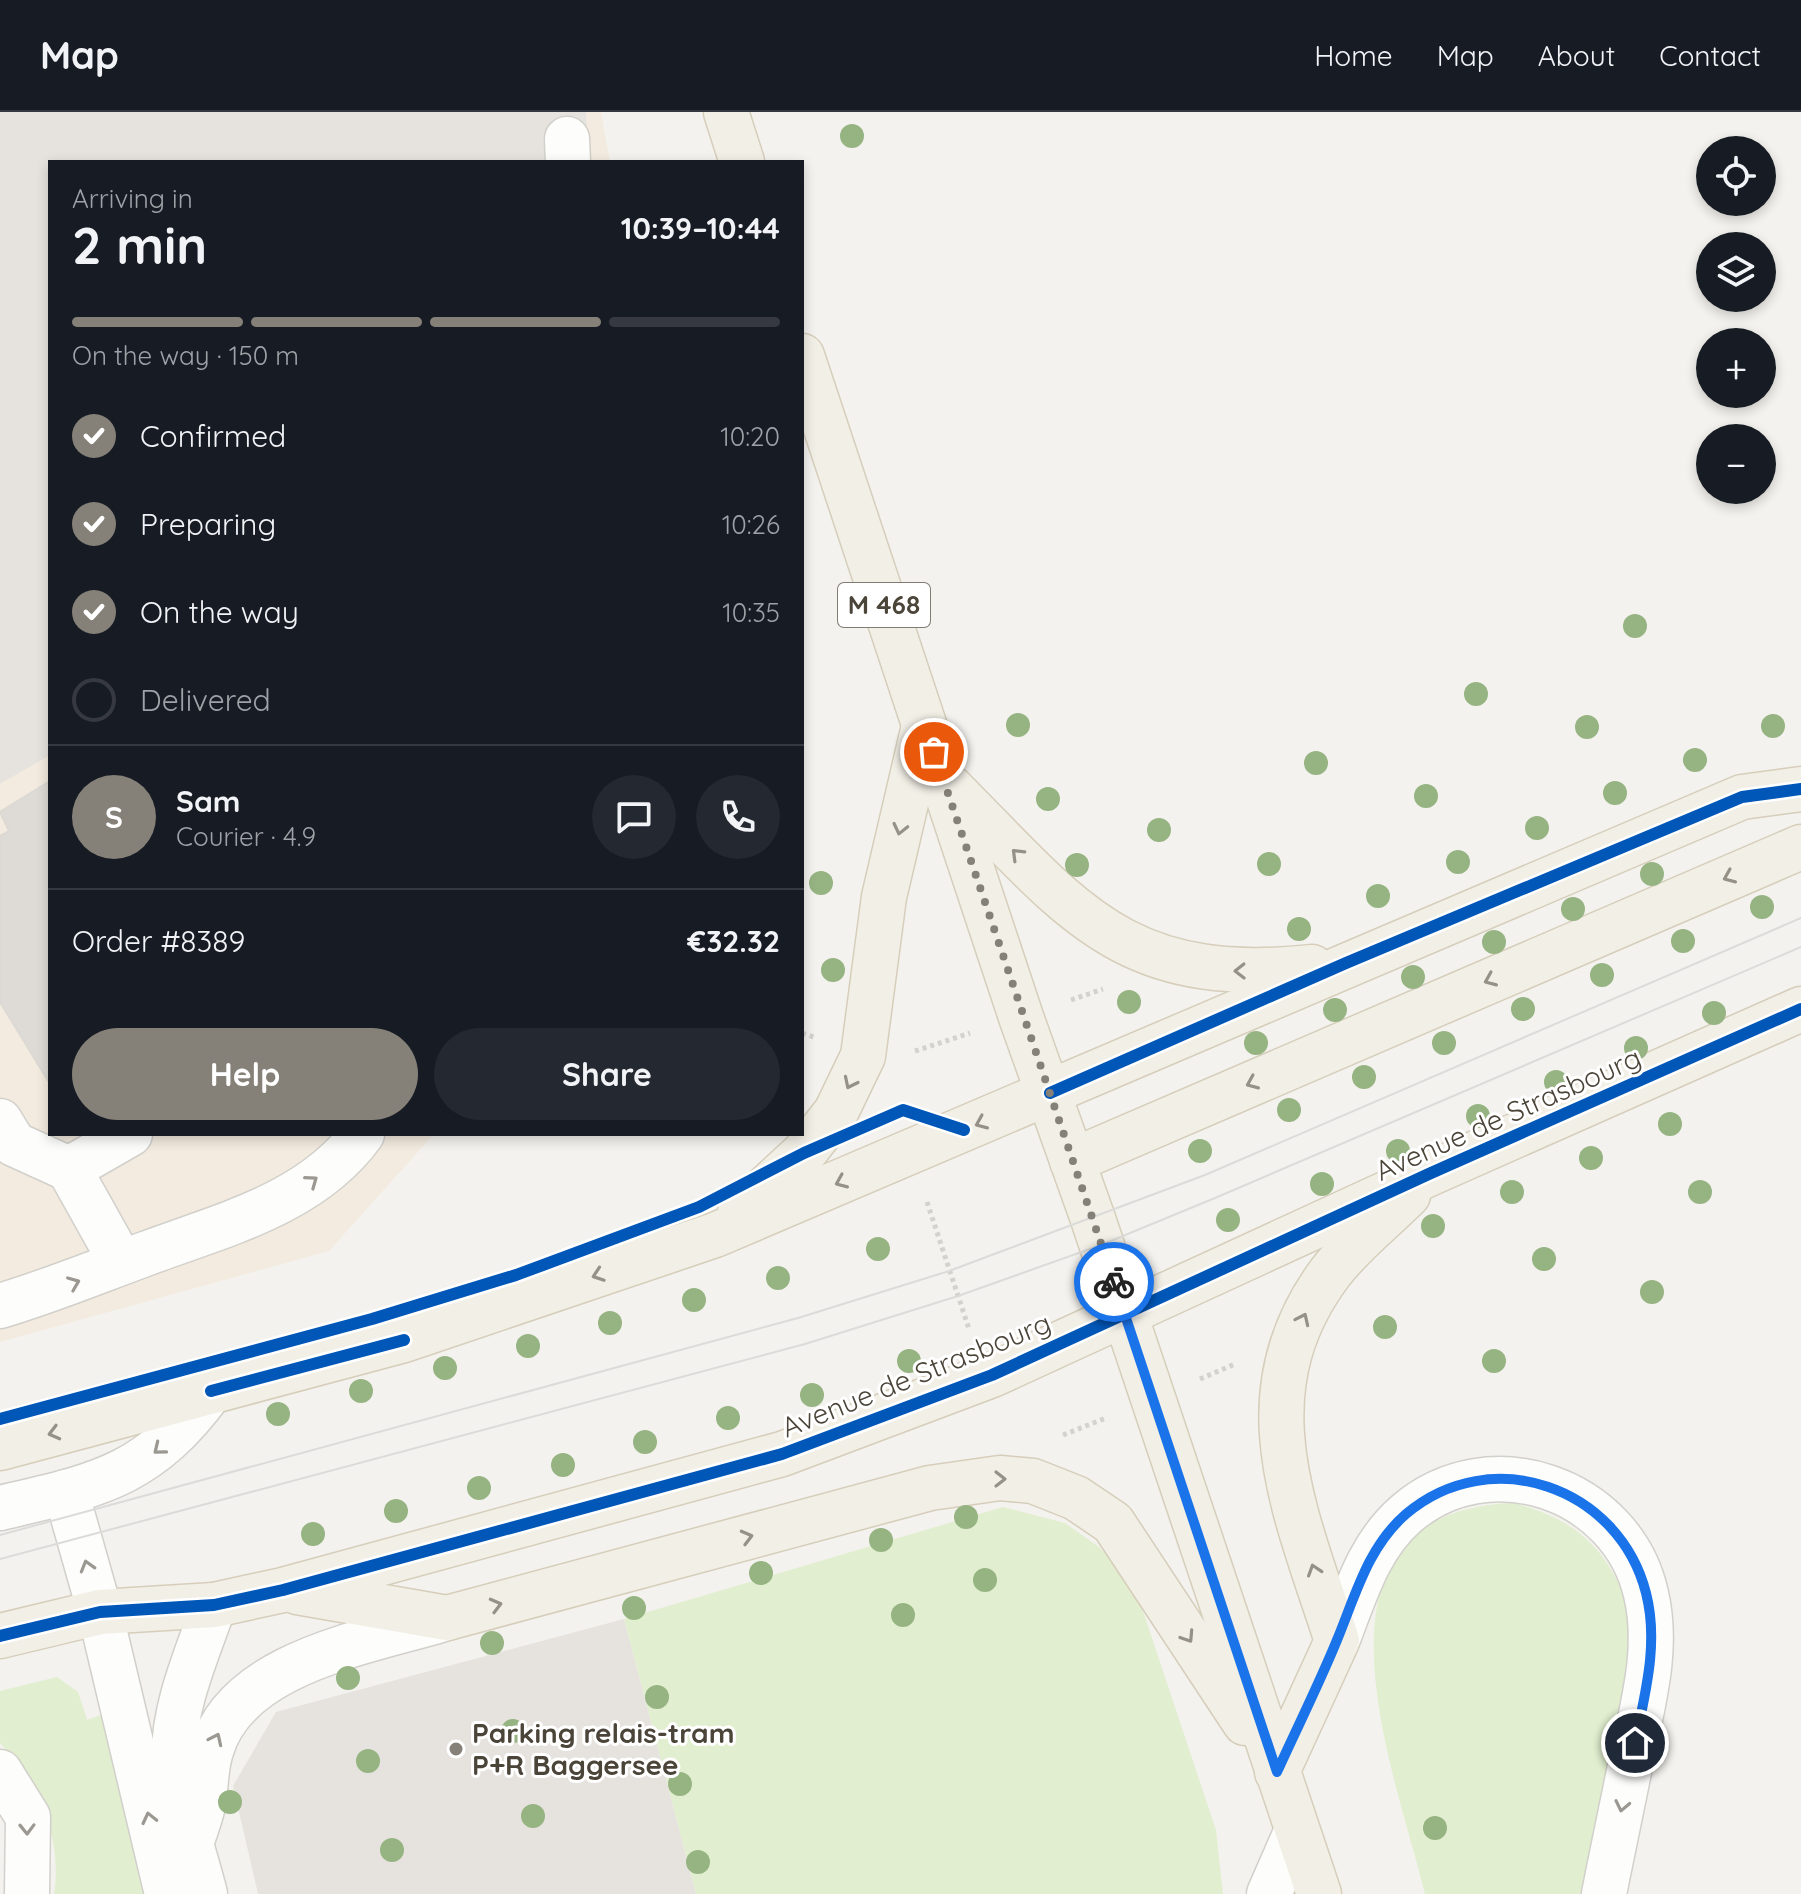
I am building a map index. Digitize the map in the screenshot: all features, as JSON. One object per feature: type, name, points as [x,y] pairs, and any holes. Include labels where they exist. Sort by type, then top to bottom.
[{"type":"main road","points":[[726,112],[741,160]]},
{"type":"main road","name":"M 468","points":[[804,362],[1021,1017],[1050,1093],[1319,1894]]},
{"type":"main road","points":[[715,1235],[804,1153],[836,1112],[863,1056],[884,897],[924,726]]},
{"type":"main road","points":[[943,779],[1080,915],[1141,952],[1183,965],[1224,971],[1281,970],[1346,963]]},
{"type":"main road","points":[[0,1448],[404,1340],[715,1235],[1346,963],[1742,797],[1801,789]]},
{"type":"main road","points":[[1072,1161],[1801,847]]},
{"type":"main road","name":"Avenue de Strasbourg","points":[[0,1636],[100,1612],[214,1605],[283,1590],[782,1454],[992,1375],[1431,1173],[1801,1009]]},
{"type":"main road","points":[[1277,1772],[1337,1641],[1294,1506],[1279,1428],[1281,1392],[1301,1321],[1315,1294],[1333,1269],[1431,1173]]},
{"type":"main road","points":[[283,1590],[447,1618],[930,1488],[1000,1478],[1033,1481],[1076,1498],[1113,1523],[1277,1772]]},
{"type":"street","points":[[5,1134],[69,1169],[121,1262]]},
{"type":"street","points":[[69,1169],[127,1136]]},
{"type":"street","points":[[0,1306],[66,1286],[121,1262],[282,1203],[346,1157],[361,1136]]},
{"type":"street","points":[[0,1508],[66,1492],[127,1471],[157,1452],[185,1426],[211,1391]]},
{"type":"street","points":[[1337,1641],[1366,1565],[1380,1542],[1406,1514],[1429,1498],[1453,1485],[1483,1479],[1520,1480],[1554,1488],[1586,1503],[1616,1532],[1632,1555],[1646,1593],[1652,1638],[1648,1682],[1604,1894]]},
{"type":"street","points":[[66,1492],[100,1612],[167,1894]]},
{"type":"street","points":[[205,1894],[174,1754],[182,1708],[214,1605]]},
{"type":"street","points":[[192,1841],[203,1804],[211,1751],[234,1708],[258,1686],[311,1660],[447,1618]]},
{"type":"street","points":[[0,1772],[28,1817],[27,1894]]},
{"type":"street","points":[[1269,1894],[1297,1830]]},
{"type":"path","points":[[913,1151],[970,1335],[992,1375]]},
{"type":"shaded area","points":[[0,112],[601,112],[610,160],[48,160],[48,1136],[432,1136],[329,1251],[0,1342]]},
{"type":"shaded area","points":[[0,112],[586,112],[588,160],[48,160],[48,756],[0,784]]},
{"type":"shaded area","name":"Parking relais-tram P+R Baggersee","points":[[624,1619],[696,1894],[258,1894],[233,1786],[276,1712]]},
{"type":"green space","points":[[1513,1503],[1560,1520],[1594,1547],[1618,1583],[1636,1630],[1587,1894],[1425,1894],[1380,1716],[1374,1653],[1379,1596],[1401,1550],[1444,1517]]},
{"type":"green space","points":[[1003,1507],[1065,1523],[1099,1547],[1127,1577],[1144,1614],[1216,1830],[1223,1894],[696,1894],[624,1619]]},
{"type":"green space","points":[[57,1677],[78,1692],[87,1720],[104,1714],[148,1894],[54,1894],[55,1852],[45,1812],[26,1776],[0,1743],[0,1691]]},
{"type":"building","points":[[48,782],[48,1081],[0,1002],[0,836],[9,831],[0,812]]},
{"type":"tram line","points":[[0,1535],[798,1318],[949,1271],[1205,1175],[1801,918]]},
{"type":"tram line","points":[[0,1559],[805,1344],[958,1296],[1101,1245],[1215,1198],[1801,947]]},
{"type":"cycle path","points":[[1050,1093],[1346,963],[1742,797],[1801,789]]},
{"type":"cycle path","points":[[0,1636],[100,1612],[214,1605],[283,1590],[782,1454],[992,1375],[1431,1173],[1801,1009]]},
{"type":"cycle path","points":[[0,1419],[372,1319],[516,1275],[699,1207],[804,1153],[903,1110],[964,1130]]},
{"type":"cycle path","points":[[211,1391],[404,1340]]},
{"type":"way so far","points":[[934,752],[1021,1017],[1114,1282]]},
{"type":"place","name":"Parking relais-tram P+R Baggersee","points":[[456,1749]]},
{"type":"route","points":[[1114,1282],[1277,1772],[1337,1641],[1366,1565],[1380,1542],[1406,1514],[1429,1498],[1453,1485],[1483,1479],[1520,1480],[1554,1488],[1586,1503],[1616,1532],[1632,1555],[1646,1593],[1652,1638],[1648,1682],[1635,1743]]}]
